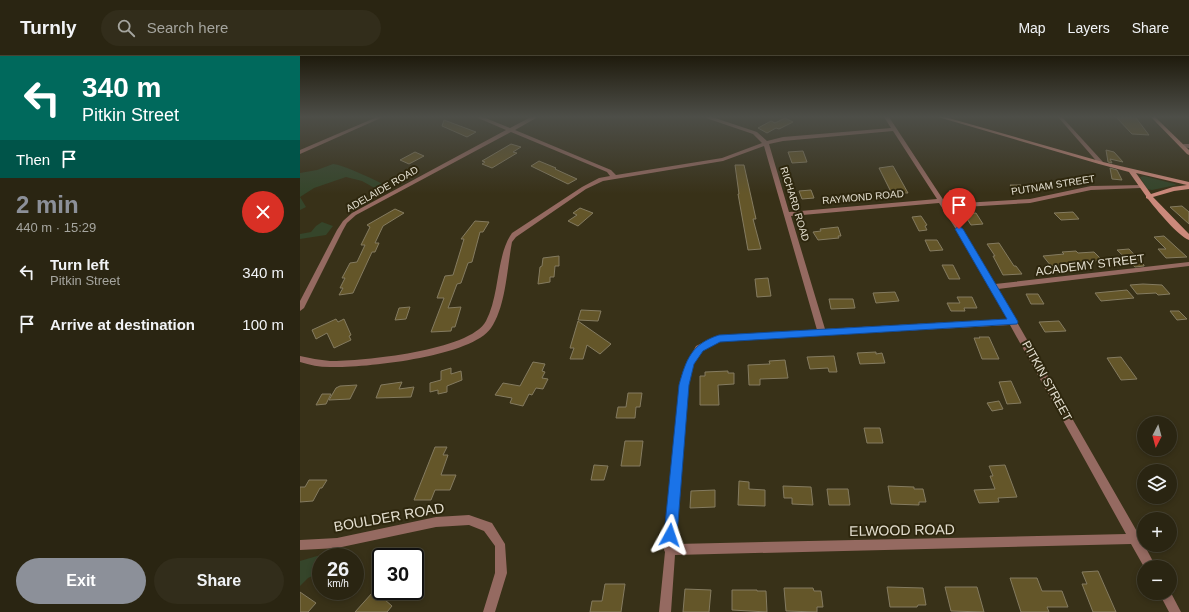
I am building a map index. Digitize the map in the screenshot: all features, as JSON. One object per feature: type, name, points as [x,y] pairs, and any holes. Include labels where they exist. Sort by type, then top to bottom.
[{"type":"street","points":[[300,152],[321,143]]},
{"type":"street","name":"ADELAIDE ROAD","points":[[300,308],[340,230],[345,222],[354,214],[487,143]]},
{"type":"street","points":[[542,143],[609,171],[615,177]]},
{"type":"street","points":[[300,359],[315,363],[339,363],[396,359],[460,344],[473,339],[486,328],[494,316],[509,242],[514,235],[584,188],[601,179],[723,159],[766,143]]},
{"type":"street","name":"RICHARD ROAD","points":[[766,143],[822,332]]},
{"type":"street","name":"PITKIN STREET","points":[[904,143],[994,287],[1146,560]]},
{"type":"street","points":[[1031,143],[1189,186]]},
{"type":"street","points":[[1083,143],[1101,163]]},
{"type":"street","points":[[1186,146],[1189,152]]},
{"type":"street","points":[[1132,171],[1140,186],[1159,210],[1189,238]]},
{"type":"street","name":"PUTNAM STREET","points":[[943,204],[1030,201],[1091,188],[1140,186]]},
{"type":"street","points":[[1148,197],[1173,189],[1189,186]]},
{"type":"street","name":"RAYMOND ROAD","points":[[788,214],[943,204]]},
{"type":"street","name":"ACADEMY STREET","points":[[994,287],[1189,264]]},
{"type":"street","points":[[665,612],[684,385],[690,364],[700,348],[719,338],[1014,322]]},
{"type":"street","name":"BOULDER ROAD","points":[[300,545],[336,543],[436,522],[469,520],[488,527],[500,544],[500,573],[489,612]]},
{"type":"street","name":"ELWOOD ROAD","points":[[669,550],[1135,540]]},
{"type":"street","points":[[1168,600],[1175,612]]},
{"type":"green space","points":[[333,164],[362,174],[389,188],[385,191],[380,191],[362,181],[346,177],[314,188],[300,197],[300,173],[317,170]]},
{"type":"green space","points":[[1144,176],[1176,185],[1152,190],[1147,189],[1140,177]]},
{"type":"green space","points":[[300,197],[306,207],[300,210]]},
{"type":"green space","points":[[322,222],[333,226],[326,235],[300,239],[300,234],[311,232]]},
{"type":"green space","points":[[312,557],[312,576],[300,586],[300,561]]},
{"type":"building","points":[[511,144],[521,147],[513,152],[517,153],[492,168],[482,164],[485,162],[482,161]]},
{"type":"building","points":[[1106,150],[1114,152],[1123,162],[1110,159],[1112,163],[1108,162]]},
{"type":"building","points":[[803,151],[807,162],[792,163],[788,152]]},
{"type":"building","points":[[415,152],[424,156],[409,164],[400,160]]},
{"type":"building","points":[[539,161],[577,179],[568,184],[531,166]]},
{"type":"building","points":[[735,165],[744,165],[756,219],[753,219],[761,249],[748,250],[738,194]]},
{"type":"building","points":[[893,166],[908,193],[898,193],[897,191],[891,192],[879,168]]},
{"type":"building","points":[[1110,168],[1117,170],[1122,180],[1112,179]]},
{"type":"building","points":[[1010,185],[1021,185],[1027,192],[1016,193]]},
{"type":"building","points":[[811,190],[814,198],[802,199],[799,191]]},
{"type":"building","points":[[959,190],[965,198],[955,199],[949,191]]},
{"type":"building","points":[[1182,206],[1189,212],[1189,224],[1170,207]]},
{"type":"building","points":[[580,208],[593,213],[578,226],[568,221],[577,215],[573,213]]},
{"type":"building","points":[[395,209],[404,213],[383,226],[375,243],[379,243],[375,252],[372,252],[353,293],[339,295],[343,288],[340,288],[345,278],[342,278],[350,263],[357,262],[365,245],[361,245],[370,227],[367,225]]},
{"type":"building","points":[[1073,212],[1079,219],[1061,220],[1054,213]]},
{"type":"building","points":[[976,213],[983,224],[971,225],[964,214]]},
{"type":"building","points":[[921,216],[927,225],[925,226],[927,230],[919,231],[912,217]]},
{"type":"building","points":[[475,221],[489,222],[483,232],[480,232],[472,262],[468,263],[461,283],[457,284],[448,308],[461,307],[455,327],[452,327],[451,331],[431,332],[444,298],[437,298],[445,276],[453,275],[464,239],[461,239]]},
{"type":"building","points":[[838,227],[841,236],[838,236],[839,238],[818,240],[813,232],[821,231],[820,229]]},
{"type":"building","points":[[1164,236],[1187,257],[1166,258],[1158,249],[1166,249],[1154,237]]},
{"type":"building","points":[[925,240],[937,240],[943,250],[930,251]]},
{"type":"building","points":[[999,243],[1014,266],[1016,266],[1022,274],[1003,275],[993,256],[995,256],[987,244]]},
{"type":"building","points":[[1129,249],[1144,266],[1135,267],[1117,250]]},
{"type":"building","points":[[1076,251],[1078,253],[1094,252],[1102,260],[1051,266],[1043,256],[1064,254],[1062,252]]},
{"type":"building","points":[[559,256],[559,266],[555,266],[554,277],[550,277],[550,282],[538,284],[540,267],[542,266],[543,258]]},
{"type":"building","points":[[942,265],[953,265],[960,279],[949,279]]},
{"type":"building","points":[[768,278],[771,296],[757,297],[755,279]]},
{"type":"building","points":[[1130,285],[1162,285],[1170,294],[1137,294]]},
{"type":"building","points":[[1127,290],[1134,298],[1101,301],[1095,293]]},
{"type":"building","points":[[895,292],[899,301],[876,303],[873,293]]},
{"type":"building","points":[[1026,294],[1038,294],[1044,304],[1031,304]]},
{"type":"building","points":[[957,297],[972,297],[977,308],[964,308],[965,311],[951,311],[947,303],[960,303]]},
{"type":"building","points":[[829,299],[853,299],[855,308],[831,309]]},
{"type":"building","points":[[410,307],[406,319],[395,320],[399,308]]},
{"type":"building","points":[[581,310],[601,311],[598,321],[578,320]]},
{"type":"building","points":[[1170,311],[1179,311],[1187,319],[1177,320]]},
{"type":"building","points":[[336,319],[338,322],[344,319],[351,335],[349,336],[351,340],[334,348],[327,333],[316,339],[312,330]]},
{"type":"building","points":[[578,321],[611,344],[600,354],[587,345],[583,359],[570,359],[574,348],[570,348]]},
{"type":"building","points":[[1059,321],[1066,331],[1045,332],[1039,322]]},
{"type":"building","points":[[979,337],[989,337],[999,359],[982,359],[974,338],[980,338]]},
{"type":"building","points":[[876,352],[876,354],[882,353],[885,363],[860,364],[857,353]]},
{"type":"building","points":[[834,356],[837,372],[829,372],[828,368],[810,369],[807,357]]},
{"type":"building","points":[[1121,357],[1137,379],[1121,380],[1107,358]]},
{"type":"building","points":[[785,360],[788,378],[760,379],[760,385],[749,385],[748,365],[770,364],[769,361]]},
{"type":"building","points":[[533,362],[545,364],[542,371],[545,372],[542,378],[548,379],[543,389],[536,388],[532,395],[529,394],[523,406],[510,403],[512,398],[495,395],[503,383],[520,386]]},
{"type":"building","points":[[451,368],[451,374],[461,371],[462,380],[447,386],[447,392],[438,394],[438,390],[430,392],[430,383],[441,380],[441,371]]},
{"type":"building","points":[[728,371],[728,373],[734,373],[734,384],[718,385],[719,405],[700,405],[700,376],[705,376],[705,372]]},
{"type":"building","points":[[1011,381],[1021,403],[1007,404],[999,382]]},
{"type":"building","points":[[402,382],[399,389],[414,387],[411,397],[376,398],[381,385]]},
{"type":"building","points":[[357,385],[350,399],[329,400],[336,388],[340,386]]},
{"type":"building","points":[[628,393],[642,393],[640,407],[636,407],[635,418],[616,418],[618,407],[626,407]]},
{"type":"building","points":[[322,394],[331,394],[326,404],[316,405]]},
{"type":"building","points":[[999,401],[1003,409],[992,411],[987,403]]},
{"type":"building","points":[[864,428],[880,428],[883,443],[867,443]]},
{"type":"building","points":[[625,441],[643,441],[640,466],[621,466]]},
{"type":"building","points":[[435,447],[447,447],[443,455],[448,455],[441,475],[456,475],[450,490],[435,490],[431,500],[414,500]]},
{"type":"building","points":[[594,465],[608,466],[604,480],[591,480]]},
{"type":"building","points":[[1005,465],[1017,497],[998,498],[999,502],[979,503],[974,490],[995,489],[990,476],[993,476],[989,466]]},
{"type":"building","points":[[309,480],[327,480],[322,488],[320,488],[313,501],[300,502],[300,487],[305,487]]},
{"type":"building","points":[[739,481],[749,482],[749,489],[765,490],[765,506],[738,505]]},
{"type":"building","points":[[783,486],[811,487],[813,505],[792,504],[792,498],[784,498]]},
{"type":"building","points":[[888,486],[914,487],[914,489],[923,489],[926,502],[919,502],[919,505],[891,504]]},
{"type":"building","points":[[827,489],[848,489],[850,505],[829,505]]},
{"type":"building","points":[[715,490],[715,507],[690,508],[691,491]]},
{"type":"building","points":[[1098,571],[1116,612],[1093,612],[1082,584],[1087,584],[1082,572]]},
{"type":"building","points":[[1010,578],[1037,578],[1042,591],[1062,591],[1068,607],[1047,607],[1049,612],[1021,612]]},
{"type":"building","points":[[605,584],[625,584],[621,612],[590,612],[592,601],[602,601]]},
{"type":"building","points":[[887,587],[923,588],[926,605],[918,605],[917,607],[890,607]]},
{"type":"building","points":[[945,587],[977,587],[984,612],[951,611]]},
{"type":"building","points":[[784,588],[813,588],[814,591],[821,591],[823,607],[817,607],[817,612],[786,611]]},
{"type":"building","points":[[685,589],[711,590],[709,612],[683,612]]},
{"type":"building","points":[[732,590],[766,591],[767,612],[732,610]]},
{"type":"building","points":[[300,592],[316,603],[308,612],[300,612]]},
{"type":"building","points":[[372,593],[372,600],[385,600],[392,606],[387,612],[355,612]]},
{"type":"route","points":[[670,535],[684,385],[690,364],[700,348],[719,338],[1014,322],[959,229]]}]
